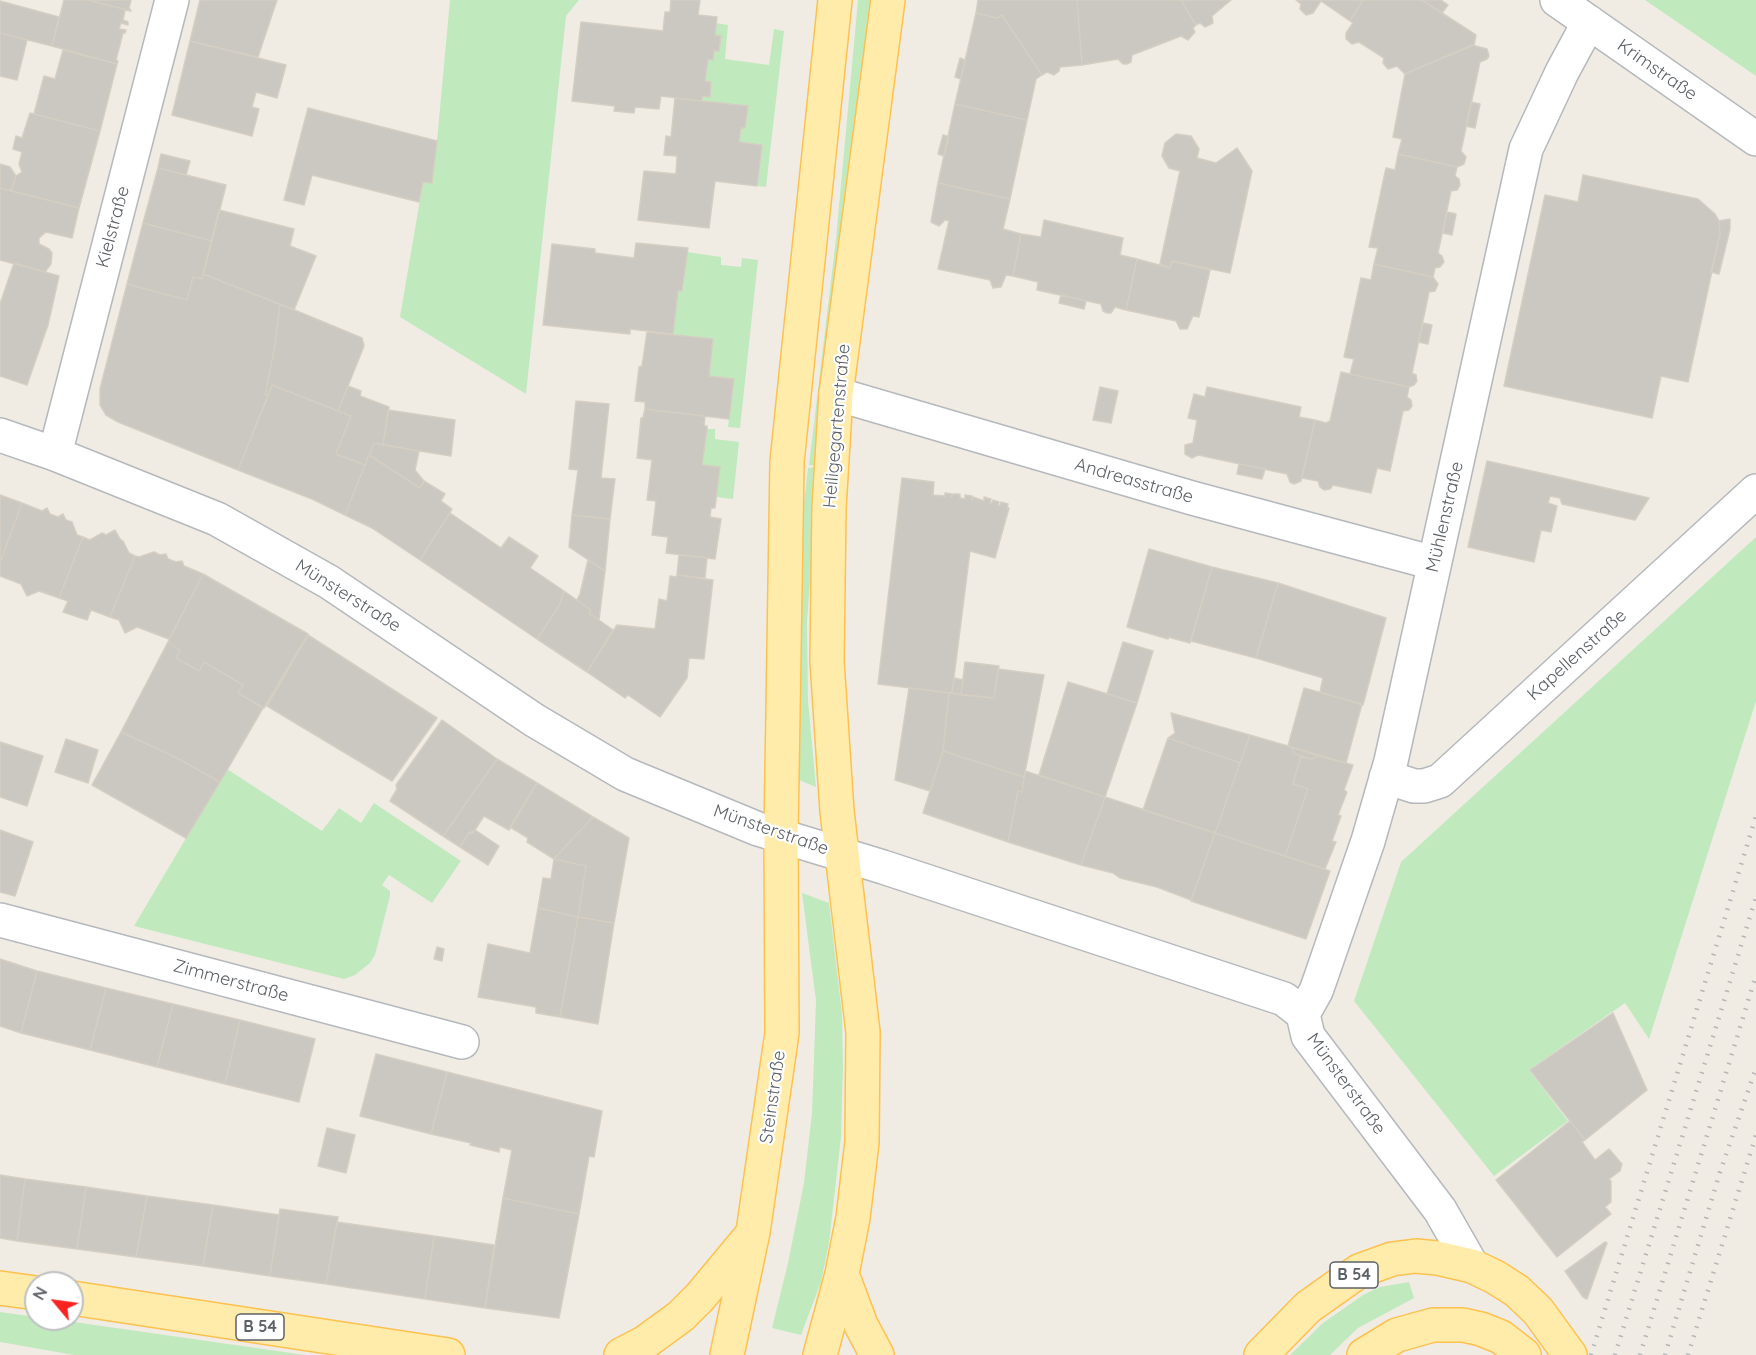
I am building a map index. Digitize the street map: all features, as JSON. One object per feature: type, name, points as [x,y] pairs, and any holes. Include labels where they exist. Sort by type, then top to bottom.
[{"type":"main road","points":[[781,836],[787,462],[835,0]]},
{"type":"main road","name":"Heiligegartenstraße","points":[[842,854],[827,661],[829,508],[836,394],[888,0]]},
{"type":"main road","name":"Steinstraße","points":[[727,1355],[753,1232],[782,1033],[781,836]]},
{"type":"main road","points":[[820,1355],[842,1274],[853,1218],[862,1142],[863,1032],[842,854]]},
{"type":"main road","points":[[621,1355],[644,1343],[687,1310],[720,1274],[753,1232]]},
{"type":"main road","name":"B 54","points":[[1261,1355],[1308,1308],[1359,1271],[1392,1259],[1416,1256],[1472,1266],[1517,1290],[1538,1311],[1570,1355]]},
{"type":"main road","points":[[842,1274],[861,1325],[877,1355]]},
{"type":"main road","points":[[0,1288],[24,1291]]},
{"type":"main road","name":"B 54","points":[[84,1300],[448,1355]]},
{"type":"main road","points":[[1364,1355],[1397,1335],[1433,1325],[1463,1324],[1501,1337],[1524,1355]]},
{"type":"street","name":"Kielstraße","points":[[54,454],[172,0]]},
{"type":"street","name":"Krimstraße","points":[[1557,0],[1756,139]]},
{"type":"street","name":"Mühlenstraße","points":[[1303,1014],[1319,984],[1368,841],[1397,737],[1526,149],[1562,72],[1589,22]]},
{"type":"street","name":"Andreasstraße","points":[[836,394],[1171,493],[1434,563]]},
{"type":"street","name":"Münsterstraße","points":[[0,435],[54,454],[216,519],[330,582],[534,720],[625,774],[733,820],[1284,999],[1303,1014],[1308,1036],[1312,1042],[1440,1210],[1472,1266]]},
{"type":"street","name":"Kapellenstraße","points":[[1386,777],[1414,786],[1425,786],[1440,781],[1756,492]]},
{"type":"street","name":"Zimmerstraße","points":[[0,920],[462,1042]]},
{"type":"green space","points":[[450,0],[579,0],[566,16],[526,394],[400,317],[423,182],[437,141]]},
{"type":"green space","points":[[858,0],[875,0],[818,466],[809,465],[836,239]]},
{"type":"green space","points":[[1645,0],[1756,0],[1756,76]]},
{"type":"green space","points":[[716,23],[728,25],[725,59],[769,65],[774,29],[784,31],[766,187],[757,186],[762,145],[739,142],[741,128],[745,128],[748,106],[702,101],[702,96],[710,96],[711,82],[705,81],[708,59],[713,60],[714,51],[719,51],[721,36],[715,35]]},
{"type":"green space","points":[[687,252],[721,257],[721,265],[741,267],[742,258],[758,260],[740,428],[728,427],[734,379],[709,376],[713,340],[673,334],[678,291],[683,291]]},
{"type":"green space","points":[[707,429],[715,429],[715,439],[739,442],[733,499],[716,497],[719,468],[702,465]]},
{"type":"green space","points":[[818,467],[807,622],[808,701],[816,787],[794,778],[802,521],[808,468]]},
{"type":"green space","points":[[1756,537],[1756,701],[1649,1039],[1625,1003],[1529,1070],[1568,1121],[1494,1176],[1354,1001],[1401,862]]},
{"type":"green space","points":[[227,769],[322,831],[339,808],[361,823],[374,803],[461,861],[432,903],[389,875],[382,885],[390,891],[390,896],[375,955],[370,963],[355,975],[344,979],[134,926]]},
{"type":"green space","points":[[802,893],[829,903],[842,1014],[843,1067],[841,1137],[829,1243],[821,1282],[801,1335],[772,1328],[804,1183],[812,1113],[816,1001]]},
{"type":"green space","points":[[1409,1282],[1414,1298],[1358,1328],[1330,1355],[1290,1355],[1323,1323],[1363,1295],[1380,1287]]},
{"type":"green space","points":[[0,1312],[24,1315],[24,1331],[84,1331],[84,1323],[305,1355],[74,1355],[0,1342]]},
{"type":"building","points":[[64,0],[88,0],[131,11],[125,10],[123,20],[128,22],[128,25],[121,23],[119,29],[126,30],[123,33],[117,64],[52,46]]},
{"type":"building","points":[[88,0],[131,0],[129,8],[131,11]]},
{"type":"building","points":[[200,0],[277,0],[258,57],[190,41]]},
{"type":"building","points":[[671,0],[700,0],[698,15],[717,17],[715,35],[721,36],[719,51],[714,51],[713,60],[708,59],[705,81],[711,82],[710,97],[702,96],[702,101],[661,96],[659,109],[635,107],[634,113],[614,111],[615,106],[572,101],[581,22],[663,31],[665,12],[670,12]]},
{"type":"building","points":[[978,0],[1077,0],[1082,65],[1060,67],[1054,75],[1047,72],[1042,75],[1002,15],[997,18],[976,13]]},
{"type":"building","points":[[1077,0],[1181,0],[1196,25],[1193,28],[1195,32],[1188,40],[1181,36],[1132,55],[1131,62],[1127,64],[1123,64],[1118,59],[1082,65]]},
{"type":"building","points":[[1181,0],[1231,0],[1212,16],[1213,23],[1205,27],[1200,23],[1196,25]]},
{"type":"building","points":[[1296,0],[1363,0],[1350,21],[1321,1],[1313,13],[1306,15],[1300,9],[1301,4]]},
{"type":"building","points":[[1363,0],[1422,0],[1476,35],[1474,45],[1405,74],[1397,66],[1388,69],[1383,63],[1384,58],[1359,42],[1352,44],[1346,39],[1346,33],[1353,23],[1350,21]]},
{"type":"building","points":[[1422,0],[1441,0],[1448,5],[1442,13]]},
{"type":"building","points":[[0,1],[59,17],[52,46],[0,33]]},
{"type":"building","points":[[976,13],[997,18],[1002,15],[1042,75],[1036,79],[1027,120],[955,104]]},
{"type":"building","points":[[0,33],[27,40],[17,80],[0,76]]},
{"type":"building","points":[[190,41],[286,65],[277,98],[256,92],[252,107],[259,109],[252,136],[172,115]]},
{"type":"building","points":[[1472,45],[1487,49],[1489,56],[1480,62],[1461,151],[1466,157],[1464,164],[1457,167],[1398,154],[1402,139],[1393,137],[1405,74]]},
{"type":"building","points":[[63,50],[117,64],[100,131],[34,114],[44,76],[55,79]]},
{"type":"building","points":[[960,58],[965,60],[961,79],[955,77]]},
{"type":"building","points":[[675,98],[748,106],[745,128],[741,128],[739,142],[762,145],[757,186],[715,181],[709,228],[638,220],[644,171],[676,174],[677,156],[664,155],[666,136],[671,137]]},
{"type":"building","points":[[1471,102],[1480,104],[1475,128],[1466,126]]},
{"type":"building","points":[[955,104],[1027,120],[1010,199],[938,183]]},
{"type":"building","points":[[308,108],[437,141],[432,183],[423,182],[419,202],[312,175],[304,205],[284,200]]},
{"type":"building","points":[[30,113],[100,131],[79,208],[11,191],[16,176],[22,172],[19,164],[22,152],[13,149],[16,136],[22,138]]},
{"type":"building","points":[[1176,134],[1191,136],[1199,149],[1197,158],[1216,163],[1237,148],[1252,171],[1230,273],[1172,261],[1170,268],[1160,264],[1180,171],[1169,168],[1162,156],[1165,143]]},
{"type":"building","points":[[943,135],[949,137],[944,156],[938,154]]},
{"type":"building","points":[[161,154],[190,161],[186,175],[158,168]]},
{"type":"building","points":[[1398,154],[1457,167],[1455,176],[1459,179],[1460,185],[1457,190],[1451,191],[1438,253],[1444,262],[1440,267],[1435,268],[1433,277],[1374,264],[1378,248],[1369,247],[1386,168],[1395,170]]},
{"type":"building","points":[[0,164],[10,167],[16,176],[11,191],[0,188]]},
{"type":"building","points":[[158,168],[226,185],[212,241],[143,223]]},
{"type":"building","points":[[1583,175],[1698,199],[1715,214],[1719,221],[1720,234],[1688,382],[1661,376],[1652,418],[1504,386],[1545,195],[1578,202]]},
{"type":"building","points":[[938,183],[1010,199],[1003,229],[1021,234],[1013,276],[1006,275],[1001,287],[993,288],[990,280],[938,269],[949,221],[945,220],[939,226],[931,222]]},
{"type":"building","points":[[0,188],[79,208],[72,238],[46,232],[39,238],[39,244],[52,253],[51,264],[45,272],[0,260]]},
{"type":"building","points":[[219,210],[294,229],[290,246],[316,256],[294,310],[203,274]]},
{"type":"building","points":[[1447,212],[1456,214],[1452,235],[1443,233]]},
{"type":"building","points":[[1730,219],[1730,229],[1719,274],[1711,272],[1720,234],[1719,221]]},
{"type":"building","points":[[1044,220],[1123,238],[1120,255],[1137,259],[1126,310],[1115,307],[1111,313],[1107,313],[1103,311],[1101,304],[1037,290],[1038,282],[1013,276],[1021,234],[1041,237]]},
{"type":"building","points":[[143,223],[212,241],[202,279],[193,277],[187,300],[127,284]]},
{"type":"building","points":[[636,243],[688,248],[682,291],[678,291],[673,334],[630,329],[630,334],[543,325],[552,244],[595,249],[595,253],[634,258]]},
{"type":"building","points":[[1137,259],[1170,268],[1172,261],[1210,270],[1199,317],[1193,316],[1187,329],[1180,329],[1176,321],[1126,310]]},
{"type":"building","points":[[14,263],[59,276],[48,325],[27,385],[0,376],[0,304]]},
{"type":"building","points":[[1374,264],[1433,277],[1438,284],[1435,291],[1429,292],[1412,373],[1416,375],[1417,381],[1409,387],[1350,374],[1354,359],[1344,357],[1361,278],[1371,280]]},
{"type":"building","points":[[203,274],[280,304],[265,395],[268,396],[238,470],[118,422],[106,415],[100,405],[100,389],[127,284],[187,300],[193,277],[202,279]]},
{"type":"building","points":[[1061,295],[1086,301],[1084,309],[1059,303]]},
{"type":"building","points":[[280,304],[362,338],[364,346],[338,411],[272,385],[268,396],[265,395]]},
{"type":"building","points":[[1423,323],[1432,325],[1428,344],[1418,342]]},
{"type":"building","points":[[647,332],[713,339],[709,376],[734,379],[729,419],[645,409],[645,402],[635,401],[639,367],[642,366]]},
{"type":"building","points":[[1341,372],[1409,387],[1407,397],[1411,400],[1412,406],[1409,410],[1403,411],[1390,471],[1377,468],[1371,493],[1333,485],[1330,489],[1324,490],[1318,481],[1302,478],[1315,420],[1326,423],[1330,421]]},
{"type":"building","points":[[272,385],[351,416],[336,454],[365,465],[345,515],[312,499],[238,470]]},
{"type":"building","points":[[348,386],[361,391],[360,396],[389,407],[383,445],[374,443],[365,465],[336,454],[351,416],[338,411]]},
{"type":"building","points":[[1100,387],[1118,391],[1111,423],[1093,420]]},
{"type":"building","points":[[1207,387],[1301,407],[1299,417],[1315,420],[1301,481],[1294,484],[1290,482],[1287,474],[1198,455],[1192,458],[1185,454],[1185,445],[1193,443],[1197,420],[1188,418],[1194,394],[1205,397]]},
{"type":"building","points":[[576,401],[609,404],[601,478],[615,479],[610,519],[572,515],[578,470],[569,469]]},
{"type":"building","points":[[645,409],[705,416],[704,426],[707,426],[707,429],[702,465],[720,467],[715,508],[711,508],[710,517],[721,519],[715,559],[666,553],[668,537],[652,535],[656,501],[647,500],[652,460],[637,458],[641,418],[643,418]]},
{"type":"building","points":[[388,410],[455,420],[451,456],[383,445]]},
{"type":"building","points":[[374,443],[419,451],[415,470],[424,481],[420,488],[369,455]]},
{"type":"building","points":[[369,455],[420,488],[424,481],[445,494],[441,501],[452,509],[420,560],[372,528],[345,515]]},
{"type":"building","points":[[1487,461],[1649,498],[1635,520],[1562,504],[1560,498],[1550,496],[1548,503],[1557,506],[1551,532],[1541,530],[1534,562],[1468,547]]},
{"type":"building","points":[[1239,464],[1265,469],[1262,479],[1237,474]]},
{"type":"building","points":[[902,478],[934,482],[933,495],[945,496],[945,493],[952,494],[951,497],[953,494],[960,494],[960,498],[965,499],[965,495],[972,496],[972,500],[973,497],[984,501],[984,497],[991,499],[990,503],[993,500],[999,502],[1000,506],[1001,502],[1008,504],[1007,508],[1009,508],[995,558],[970,551],[952,693],[878,684]]},
{"type":"building","points":[[0,495],[22,503],[0,563]]},
{"type":"building","points":[[22,503],[42,511],[47,508],[50,514],[58,517],[63,514],[66,520],[72,522],[77,535],[83,537],[59,598],[39,591],[27,596],[21,584],[0,576],[0,563]]},
{"type":"building","points":[[450,513],[501,548],[509,537],[538,556],[530,568],[564,591],[559,606],[537,639],[420,560]]},
{"type":"building","points":[[572,515],[610,519],[605,571],[569,547]]},
{"type":"building","points":[[115,530],[129,553],[135,556],[110,617],[91,610],[87,620],[63,612],[68,601],[59,598],[83,537],[90,540],[102,533],[106,535]]},
{"type":"building","points":[[1149,549],[1212,567],[1190,643],[1127,627]]},
{"type":"building","points":[[154,552],[160,555],[166,554],[168,559],[176,562],[182,561],[184,566],[203,574],[169,639],[137,627],[125,633],[119,620],[110,617],[135,556],[139,557]]},
{"type":"building","points":[[679,555],[707,558],[705,578],[677,575]]},
{"type":"building","points":[[588,560],[605,571],[599,620],[589,613],[591,610],[577,600]]},
{"type":"building","points":[[1212,567],[1278,583],[1256,658],[1191,641]]},
{"type":"building","points":[[203,574],[308,634],[264,708],[238,693],[243,685],[204,662],[199,671],[176,658],[180,650],[168,642]]},
{"type":"building","points":[[677,575],[713,580],[704,659],[689,658],[687,678],[660,717],[628,695],[625,698],[587,672],[617,625],[655,629],[659,599],[667,601],[670,576],[676,577]]},
{"type":"building","points":[[1278,583],[1386,618],[1363,705],[1320,692],[1323,678],[1256,658]]},
{"type":"building","points":[[564,591],[591,610],[589,613],[613,630],[587,672],[537,639],[559,606]]},
{"type":"building","points":[[308,635],[437,718],[392,781],[267,706]]},
{"type":"building","points":[[168,642],[180,650],[176,658],[199,671],[204,662],[243,685],[238,693],[263,708],[220,782],[173,756],[121,732]]},
{"type":"building","points":[[1123,642],[1153,651],[1137,703],[1107,694]]},
{"type":"building","points":[[965,662],[999,666],[994,698],[961,695]]},
{"type":"building","points":[[998,669],[1044,675],[1024,777],[943,751],[949,693],[994,698]]},
{"type":"building","points":[[954,678],[963,680],[961,695],[952,693]]},
{"type":"building","points":[[1068,682],[1137,703],[1105,797],[1039,775]]},
{"type":"building","points":[[909,688],[949,693],[943,751],[930,791],[895,780]]},
{"type":"building","points":[[1304,688],[1362,704],[1346,763],[1288,746]]},
{"type":"building","points":[[1171,713],[1250,735],[1240,763],[1168,738],[1175,733]]},
{"type":"building","points":[[442,720],[497,759],[443,836],[390,801],[397,789],[396,785]]},
{"type":"building","points":[[121,732],[173,756],[220,782],[186,838],[92,785]]},
{"type":"building","points":[[1250,735],[1291,747],[1294,754],[1301,756],[1293,784],[1308,789],[1285,856],[1215,833]]},
{"type":"building","points":[[1168,738],[1240,763],[1215,833],[1143,810]]},
{"type":"building","points":[[66,739],[98,750],[88,783],[55,772]]},
{"type":"building","points":[[0,742],[43,756],[27,806],[0,797]]},
{"type":"building","points":[[1291,747],[1319,756],[1311,759],[1294,754]]},
{"type":"building","points":[[943,751],[1024,777],[1022,792],[1018,791],[1008,842],[923,813]]},
{"type":"building","points":[[1301,756],[1311,759],[1319,756],[1353,765],[1344,790],[1347,792],[1338,815],[1341,816],[1332,841],[1336,842],[1325,869],[1285,856],[1308,789],[1293,784]]},
{"type":"building","points":[[497,759],[537,783],[509,830],[484,816],[460,847],[443,836]]},
{"type":"building","points":[[1025,771],[1105,797],[1081,865],[1008,842],[1018,791],[1022,792]]},
{"type":"building","points":[[537,783],[593,817],[554,859],[527,842],[528,838],[510,827]]},
{"type":"building","points":[[1105,797],[1215,833],[1191,900],[1157,887],[1120,878],[1113,873],[1081,865]]},
{"type":"building","points":[[593,817],[629,838],[614,923],[578,917],[586,866],[554,859]]},
{"type":"building","points":[[0,830],[33,842],[15,896],[0,892]]},
{"type":"building","points":[[475,830],[499,846],[488,865],[460,847],[469,833]]},
{"type":"building","points":[[1215,833],[1330,871],[1306,939],[1191,901]]},
{"type":"building","points":[[554,859],[586,866],[578,917],[538,908],[543,878],[551,879]]},
{"type":"building","points":[[538,908],[578,917],[560,1017],[536,1013],[536,1007],[478,997],[488,944],[530,953]]},
{"type":"building","points":[[578,917],[614,923],[598,1024],[560,1017]]},
{"type":"building","points":[[437,947],[444,949],[442,961],[434,959]]},
{"type":"building","points":[[0,959],[37,971],[21,1033],[0,1026]]},
{"type":"building","points":[[37,971],[106,988],[90,1050],[21,1033]]},
{"type":"building","points":[[106,988],[173,1004],[157,1067],[90,1050]]},
{"type":"building","points":[[173,1004],[240,1020],[225,1084],[157,1067]]},
{"type":"building","points":[[1613,1013],[1647,1090],[1585,1140],[1530,1070]]},
{"type":"building","points":[[240,1020],[315,1039],[299,1102],[225,1084]]},
{"type":"building","points":[[376,1054],[447,1072],[431,1134],[360,1116]]},
{"type":"building","points":[[447,1072],[602,1111],[594,1157],[589,1156],[579,1214],[503,1198],[512,1150],[500,1147],[499,1152],[431,1134]]},
{"type":"building","points":[[1570,1121],[1585,1140],[1582,1142],[1595,1160],[1609,1149],[1622,1164],[1620,1171],[1609,1179],[1611,1181],[1611,1202],[1605,1207],[1611,1214],[1557,1257],[1496,1180]]},
{"type":"building","points":[[327,1128],[355,1135],[346,1173],[318,1166]]},
{"type":"building","points":[[0,1175],[25,1179],[17,1241],[0,1238]]},
{"type":"building","points":[[25,1179],[86,1187],[77,1249],[17,1241]]},
{"type":"building","points":[[86,1187],[147,1196],[136,1257],[77,1249]]},
{"type":"building","points":[[147,1196],[213,1205],[203,1266],[136,1257]]},
{"type":"building","points":[[503,1198],[579,1214],[559,1318],[485,1308]]},
{"type":"building","points":[[213,1205],[279,1215],[270,1276],[203,1266]]},
{"type":"building","points":[[280,1209],[338,1217],[326,1284],[270,1276]]},
{"type":"building","points":[[337,1222],[434,1236],[425,1299],[326,1284]]},
{"type":"building","points":[[434,1236],[494,1245],[485,1308],[425,1299]]},
{"type":"building","points":[[1605,1242],[1607,1243],[1587,1299],[1583,1297],[1565,1271]]},
{"type":"railway","points":[[1591,1355],[1756,816]]},
{"type":"railway","points":[[1615,1355],[1756,897]]},
{"type":"railway","points":[[1640,1355],[1756,975]]},
{"type":"railway","points":[[1665,1355],[1720,1172],[1756,1068]]},
{"type":"railway","points":[[1688,1355],[1756,1135]]}]
